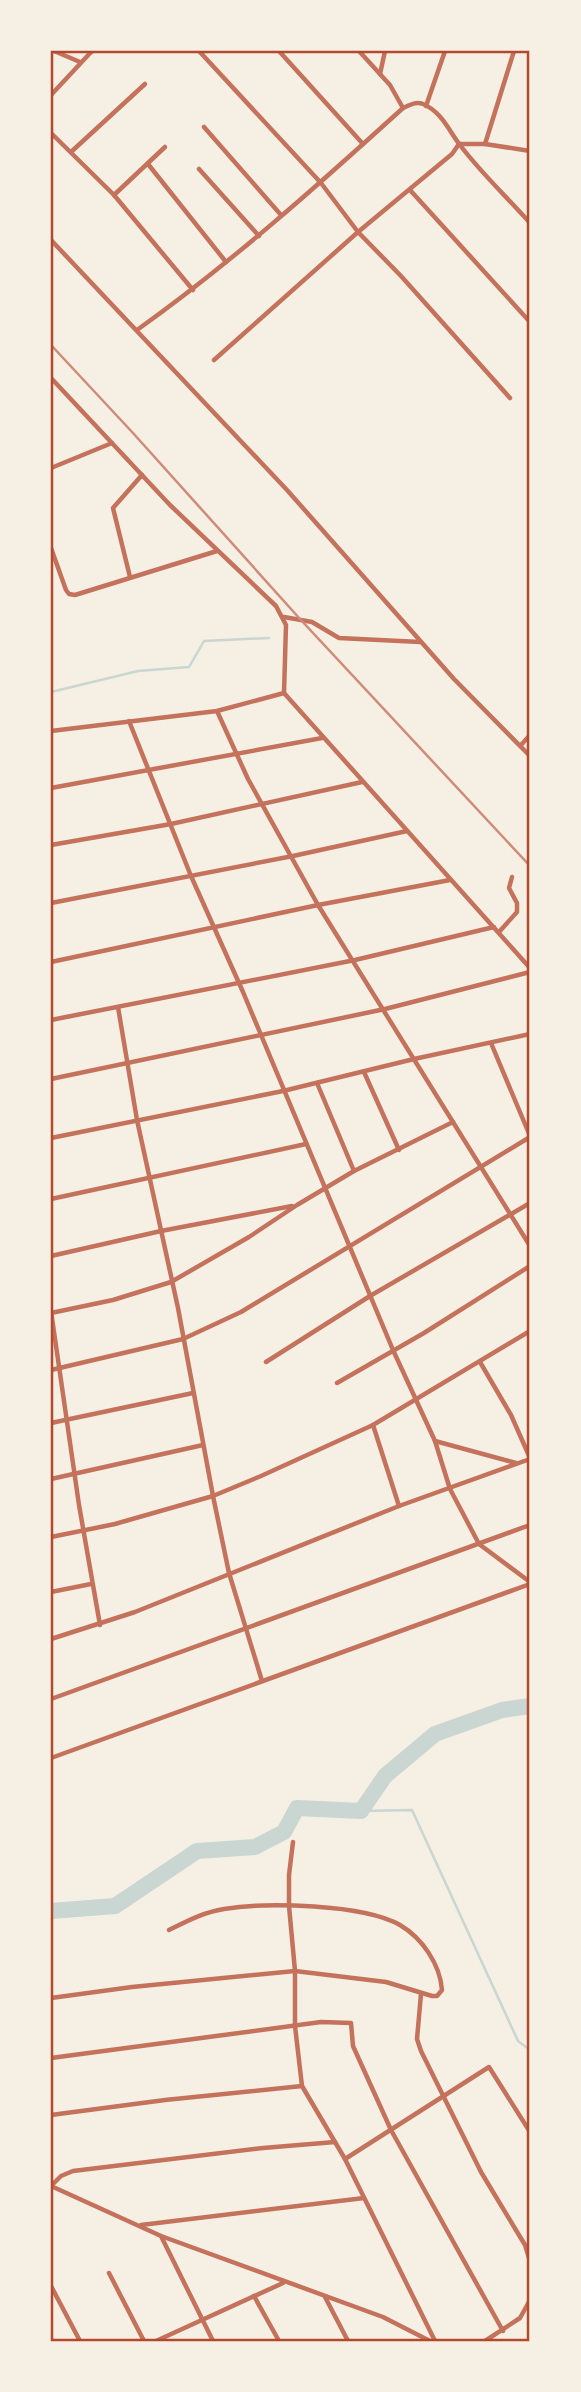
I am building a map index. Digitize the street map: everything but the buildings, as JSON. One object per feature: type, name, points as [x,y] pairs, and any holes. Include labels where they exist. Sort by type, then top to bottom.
[{"type":"street","points":[[54,51],[80,62]]},
{"type":"street","points":[[51,95],[92,51]]},
{"type":"street","points":[[199,51],[321,183],[358,232],[510,398]]},
{"type":"street","points":[[279,51],[363,144]]},
{"type":"street","points":[[359,51],[390,85],[403,108]]},
{"type":"street","points":[[380,74],[385,51]]},
{"type":"street","points":[[426,106],[444,51]]},
{"type":"street","points":[[485,144],[514,51]]},
{"type":"street","points":[[71,152],[145,84]]},
{"type":"street","points":[[137,330],[193,290],[259,236],[403,108],[413,103],[426,106],[447,125],[459,144],[530,223]]},
{"type":"street","points":[[204,127],[281,215]]},
{"type":"street","points":[[51,133],[114,195],[193,290]]},
{"type":"street","points":[[459,144],[485,144],[530,151]]},
{"type":"street","points":[[214,360],[452,153],[459,144]]},
{"type":"street","points":[[114,195],[165,147]]},
{"type":"street","points":[[148,164],[226,262]]},
{"type":"street","points":[[200,169],[259,236]]},
{"type":"street","points":[[410,190],[530,322]]},
{"type":"street","points":[[51,240],[296,500],[421,642],[530,756]]},
{"type":"street","points":[[51,378],[142,475],[276,606],[284,617],[287,632],[283,669],[284,693],[530,970],[385,1009],[51,1079]]},
{"type":"street","points":[[51,468],[112,443]]},
{"type":"street","points":[[130,577],[113,508],[142,475]]},
{"type":"street","points":[[51,548],[69,594],[75,595],[217,551]]},
{"type":"street","points":[[284,617],[312,622],[339,638],[421,642]]},
{"type":"street","points":[[51,731],[217,711],[284,693]]},
{"type":"street","points":[[217,711],[236,754],[318,905],[355,960],[530,1245]]},
{"type":"street","points":[[130,721],[191,876],[393,1350],[435,1441],[450,1489],[479,1544],[530,1583]]},
{"type":"street","points":[[521,745],[530,734]]},
{"type":"street","points":[[51,788],[322,738]]},
{"type":"street","points":[[51,845],[170,824],[362,782]]},
{"type":"street","points":[[51,903],[407,831]]},
{"type":"street","points":[[499,932],[517,912],[517,903],[509,888],[512,877]]},
{"type":"street","points":[[51,962],[450,879]]},
{"type":"street","points":[[51,1020],[355,960],[494,927]]},
{"type":"street","points":[[118,1007],[137,1120],[229,1573],[262,1681]]},
{"type":"street","points":[[51,1138],[283,1091],[530,1034]]},
{"type":"street","points":[[51,1370],[183,1339],[241,1312],[530,1136],[491,1042]]},
{"type":"street","points":[[364,1072],[399,1150]]},
{"type":"street","points":[[317,1083],[354,1171]]},
{"type":"street","points":[[100,1625],[91,1584],[51,1312],[113,1300],[171,1282],[354,1171],[453,1122]]},
{"type":"street","points":[[51,1199],[306,1144]]},
{"type":"street","points":[[266,1362],[370,1296],[530,1203]]},
{"type":"street","points":[[51,1256],[161,1231],[297,1205]]},
{"type":"street","points":[[337,1382],[530,1266]]},
{"type":"street","points":[[51,1537],[115,1524],[213,1496],[373,1425],[528,1333],[530,1342]]},
{"type":"street","points":[[51,1639],[100,1625],[399,1506],[530,1459],[511,1415],[480,1362]]},
{"type":"street","points":[[51,1423],[193,1393]]},
{"type":"street","points":[[373,1425],[399,1506]]},
{"type":"street","points":[[435,1441],[517,1464]]},
{"type":"street","points":[[51,1479],[203,1445]]},
{"type":"street","points":[[51,1699],[530,1525]]},
{"type":"street","points":[[51,1758],[530,1583]]},
{"type":"street","points":[[51,1592],[91,1584]]},
{"type":"street","points":[[293,1842],[289,1906],[296,1971],[295,2026],[302,2086],[345,2159],[432,2341]]},
{"type":"street","points":[[51,1998],[296,1971],[366,1979],[405,1987],[421,1994],[437,1996],[442,1990],[436,1964],[399,1924],[348,1910],[289,1906],[223,1909],[187,1920],[170,1930]]},
{"type":"street","points":[[421,1994],[417,2039],[421,2051],[481,2172],[528,2244],[530,2261]]},
{"type":"street","points":[[51,2058],[321,2022],[351,2023],[353,2046],[361,2069],[391,2130],[503,2331]]},
{"type":"street","points":[[345,2159],[489,2067],[530,2132]]},
{"type":"street","points":[[51,2115],[302,2086]]},
{"type":"street","points":[[335,2143],[264,2148],[73,2171],[61,2176],[51,2186],[161,2236],[383,2317],[432,2341]]},
{"type":"street","points":[[140,2225],[364,2198]]},
{"type":"street","points":[[161,2236],[213,2341]]},
{"type":"street","points":[[109,2273],[144,2341]]},
{"type":"street","points":[[156,2341],[284,2282]]},
{"type":"street","points":[[51,2286],[80,2341]]},
{"type":"street","points":[[254,2296],[279,2341]]},
{"type":"street","points":[[325,2296],[348,2341]]},
{"type":"street","points":[[485,2341],[520,2318],[530,2300]]},
{"type":"waterway","points":[[51,692],[138,671],[189,667],[204,641],[269,638]]},
{"type":"waterway","points":[[51,1911],[115,1906],[197,1851],[255,1847],[284,1832],[297,1808],[361,1811],[385,1776],[435,1734],[502,1710],[530,1706]]},
{"type":"waterway","points":[[361,1811],[412,1810],[518,2041],[530,2050]]},
{"type":"railway","points":[[51,345],[300,619],[530,866]]}]
